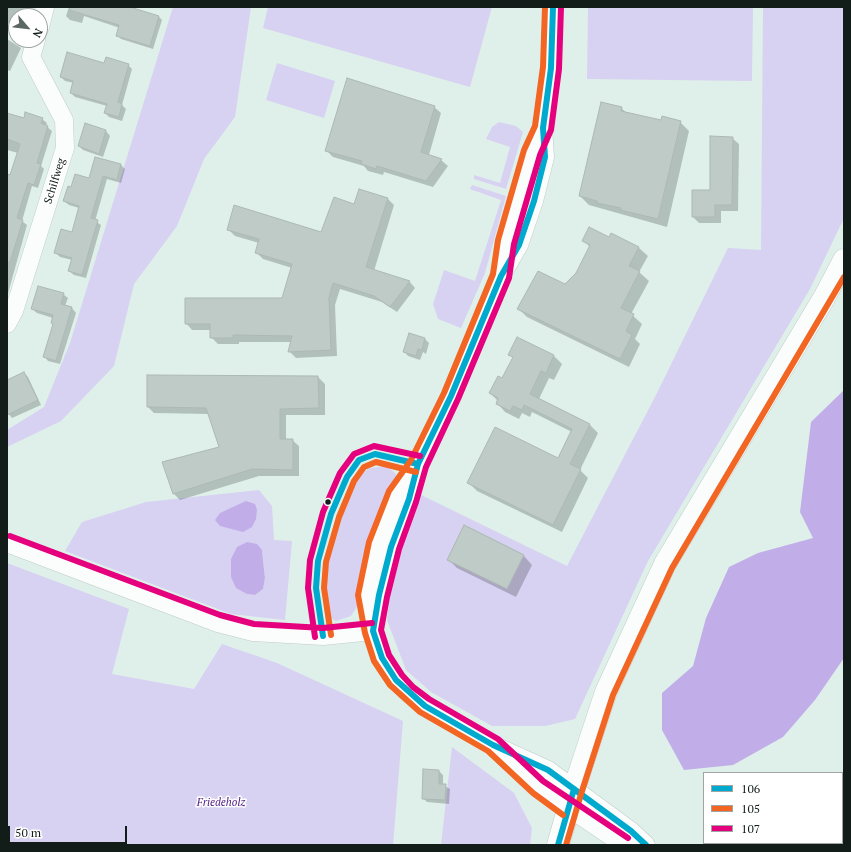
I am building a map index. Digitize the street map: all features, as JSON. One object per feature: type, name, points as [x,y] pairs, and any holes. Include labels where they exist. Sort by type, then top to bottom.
[{"type":"main road","points":[[558,845],[571,799],[606,692],[665,564],[824,298],[844,260]]},
{"type":"street","points":[[553,7],[551,68],[543,128],[532,152],[506,242],[501,276],[451,396],[418,464],[396,494],[377,544],[366,595],[373,631],[382,658],[396,680],[408,693],[425,706],[493,745],[538,787],[571,799],[632,831],[646,845]]},
{"type":"street","name":"Schilfweg","points":[[7,324],[14,312],[65,148],[64,120],[31,57],[34,48]]},
{"type":"street","points":[[7,543],[218,624],[281,635],[323,636],[373,631]]},
{"type":"street","points":[[571,799],[623,845]]},
{"type":"green space","points":[[173,7],[251,7],[235,117],[204,159],[177,226],[134,284],[114,366],[61,421],[7,447],[7,430],[44,407],[70,343]]},
{"type":"green space","points":[[268,7],[492,7],[470,87],[263,28]]},
{"type":"green space","points":[[588,7],[753,7],[752,81],[587,79]]},
{"type":"green space","points":[[763,7],[844,7],[844,218],[810,289],[648,561],[575,719],[545,726],[492,726],[431,692],[406,670],[387,620],[393,570],[417,493],[567,566],[656,395],[728,248],[761,250]]},
{"type":"green space","points":[[277,63],[335,81],[324,118],[266,100]]},
{"type":"green space","points":[[499,122],[516,126],[523,132],[506,189],[474,179],[474,175],[500,183],[510,147],[486,139],[492,127]]},
{"type":"green space","points":[[472,185],[506,196],[485,273],[461,328],[438,319],[433,304],[444,270],[475,281],[501,200],[470,189]]},
{"type":"green space","points":[[387,466],[396,474],[397,482],[360,602],[351,616],[336,621],[325,615],[324,591],[335,527],[353,482],[369,468]]},
{"type":"green space","points":[[259,490],[272,506],[274,540],[292,541],[285,620],[231,614],[65,551],[82,522],[146,502]],"holes":[[[262,550],[265,578],[263,589],[255,595],[247,594]]]},
{"type":"green space","name":"Friedeholz","points":[[7,563],[129,609],[112,674],[194,689],[222,644],[277,663],[403,721],[393,845],[7,845]]},
{"type":"green space","points":[[452,747],[514,793],[532,828],[530,845],[441,845]]},
{"type":"green space","points":[[844,809],[844,845],[703,845],[843,844]]},
{"type":"shaded area","points":[[844,390],[844,658],[815,700],[783,737],[733,765],[684,770],[662,730],[662,693],[693,666],[706,618],[729,567],[758,553],[813,538],[800,512],[811,422]]},
{"type":"shaded area","points":[[246,501],[255,504],[257,510],[256,519],[252,527],[243,532],[220,526],[215,520],[220,513]]},
{"type":"shaded area","points":[[247,542],[257,544],[262,550],[265,578],[263,589],[255,595],[247,594],[236,588],[231,577],[231,559],[237,547]]},
{"type":"building","points":[[70,7],[130,7],[159,16],[150,46],[116,36],[119,25],[69,10]]},
{"type":"building","points":[[67,52],[104,63],[106,57],[129,64],[118,102],[122,104],[119,117],[104,113],[107,104],[70,93],[73,81],[60,77]]},
{"type":"building","points":[[347,78],[435,106],[421,152],[442,159],[426,181],[377,166],[376,169],[361,164],[362,161],[325,151]]},
{"type":"building","points":[[601,102],[622,107],[621,111],[661,120],[662,116],[681,121],[658,219],[620,210],[621,208],[597,203],[597,201],[579,196]]},
{"type":"building","points":[[25,112],[43,118],[41,123],[48,126],[37,163],[41,164],[34,185],[28,183],[17,218],[23,220],[10,262],[7,262],[7,174],[10,175],[20,144],[7,139],[7,113],[24,118]]},
{"type":"building","points":[[85,123],[106,130],[99,154],[78,146]]},
{"type":"building","points":[[710,136],[733,137],[732,205],[715,205],[715,217],[692,217],[692,190],[710,190]]},
{"type":"building","points":[[95,157],[121,164],[117,180],[103,176],[91,218],[98,220],[82,275],[68,271],[72,258],[54,253],[61,229],[72,232],[79,206],[63,201],[68,186],[71,187],[75,174],[89,178]]},
{"type":"building","points":[[359,189],[388,198],[366,267],[410,281],[390,307],[374,296],[333,283],[329,298],[331,350],[288,352],[292,336],[233,335],[233,338],[210,338],[210,324],[185,324],[185,298],[282,298],[292,264],[255,253],[259,239],[227,230],[234,205],[321,232],[334,197],[354,204]]},
{"type":"building","points":[[589,227],[609,237],[611,233],[639,247],[629,266],[640,271],[621,308],[634,314],[626,331],[632,335],[620,359],[517,309],[538,271],[565,284],[576,273],[590,245],[582,241]]},
{"type":"building","points":[[38,286],[64,293],[61,304],[72,307],[56,361],[43,357],[53,324],[51,323],[53,315],[31,309]]},
{"type":"building","points":[[409,333],[425,338],[422,350],[418,349],[416,356],[403,352]]},
{"type":"building","points":[[517,337],[554,355],[546,373],[541,371],[530,394],[590,424],[570,464],[581,469],[553,525],[467,483],[495,427],[558,458],[572,429],[524,405],[522,410],[513,406],[510,411],[496,404],[498,398],[489,393],[498,376],[502,378],[513,357],[508,355]]},
{"type":"building","points":[[24,372],[38,400],[7,415],[7,380]]},
{"type":"building","points":[[147,375],[318,376],[319,408],[280,409],[280,439],[293,439],[293,470],[252,469],[173,494],[162,462],[219,447],[206,408],[147,407]]},
{"type":"building","points":[[464,525],[524,555],[507,589],[447,560]]},
{"type":"building","points":[[423,769],[439,770],[439,784],[446,784],[445,800],[422,799]]},
{"type":"transit line","name":"105","points":[[545,7],[543,67],[535,126],[524,150],[498,240],[493,274],[444,393],[411,460],[389,491],[369,542],[358,595],[365,633],[374,661],[390,685],[420,712],[488,751],[533,793],[563,815]]},
{"type":"transit line","name":"106","points":[[553,7],[551,68],[543,128],[545,157],[534,201],[519,245],[501,276],[451,396],[418,464],[409,499],[391,547],[379,595],[373,631],[382,658],[396,680],[425,706],[493,745],[548,770],[631,831],[646,845]]},
{"type":"transit line","name":"107","points":[[561,7],[559,69],[551,130],[540,155],[514,244],[509,278],[458,399],[426,467],[416,502],[399,549],[387,597],[381,630],[389,655],[402,675],[413,687],[429,699],[498,739],[543,781],[628,838]]},
{"type":"transit line","name":"105","points":[[566,845],[613,695],[672,568],[844,277]]},
{"type":"transit line","name":"107","points":[[315,637],[308,588],[310,560],[323,512],[340,473],[354,454],[374,446],[420,456]]},
{"type":"transit line","name":"106","points":[[323,636],[316,588],[318,561],[331,514],[347,477],[359,460],[375,454],[418,464]]},
{"type":"transit line","name":"105","points":[[331,635],[324,588],[326,562],[339,517],[354,481],[364,467],[376,462],[416,472]]},
{"type":"transit line","name":"107","points":[[10,536],[220,615],[254,624],[323,628],[372,623]]},
{"type":"transit line","name":"106","points":[[558,845],[574,789]]}]
